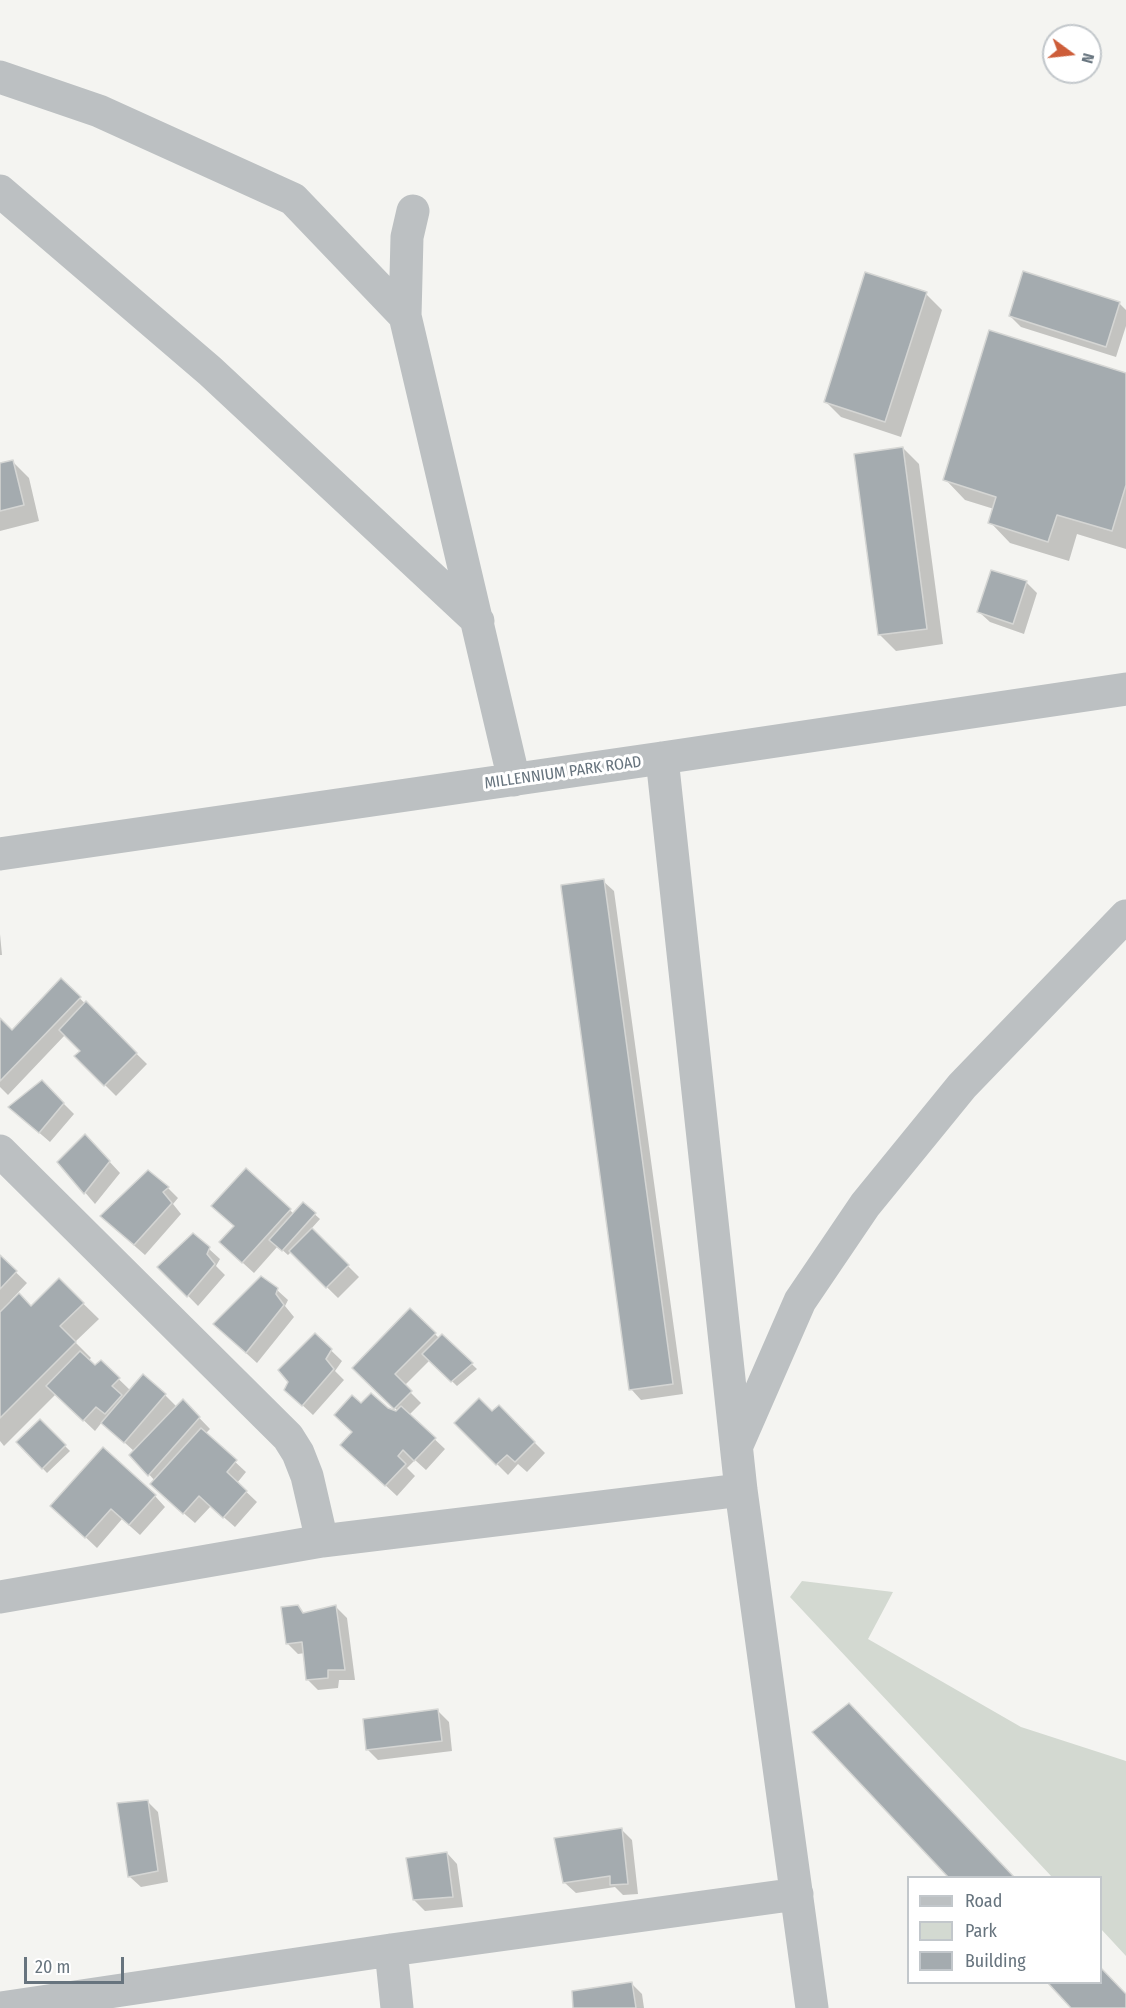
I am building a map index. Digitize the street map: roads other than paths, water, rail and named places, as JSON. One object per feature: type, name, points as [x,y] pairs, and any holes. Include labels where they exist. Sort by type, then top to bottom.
[{"type":"street","points":[[0,77],[99,111],[293,199],[405,316]]},
{"type":"street","points":[[0,191],[210,371],[478,621]]},
{"type":"street","points":[[413,211],[408,237],[405,316],[514,780]]},
{"type":"street","name":"MILLENNIUM PARK ROAD","points":[[0,854],[1126,689]]},
{"type":"street","points":[[662,758],[741,1490],[812,2008]]},
{"type":"street","points":[[736,1447],[800,1301],[865,1205],[962,1086],[1126,916]]},
{"type":"street","points":[[0,1151],[288,1437],[308,1476],[322,1541]]},
{"type":"street","points":[[0,1597],[322,1541],[741,1490]]},
{"type":"street","points":[[1,2008],[391,1950],[797,1894]]},
{"type":"street","points":[[391,1950],[397,2008]]}]
